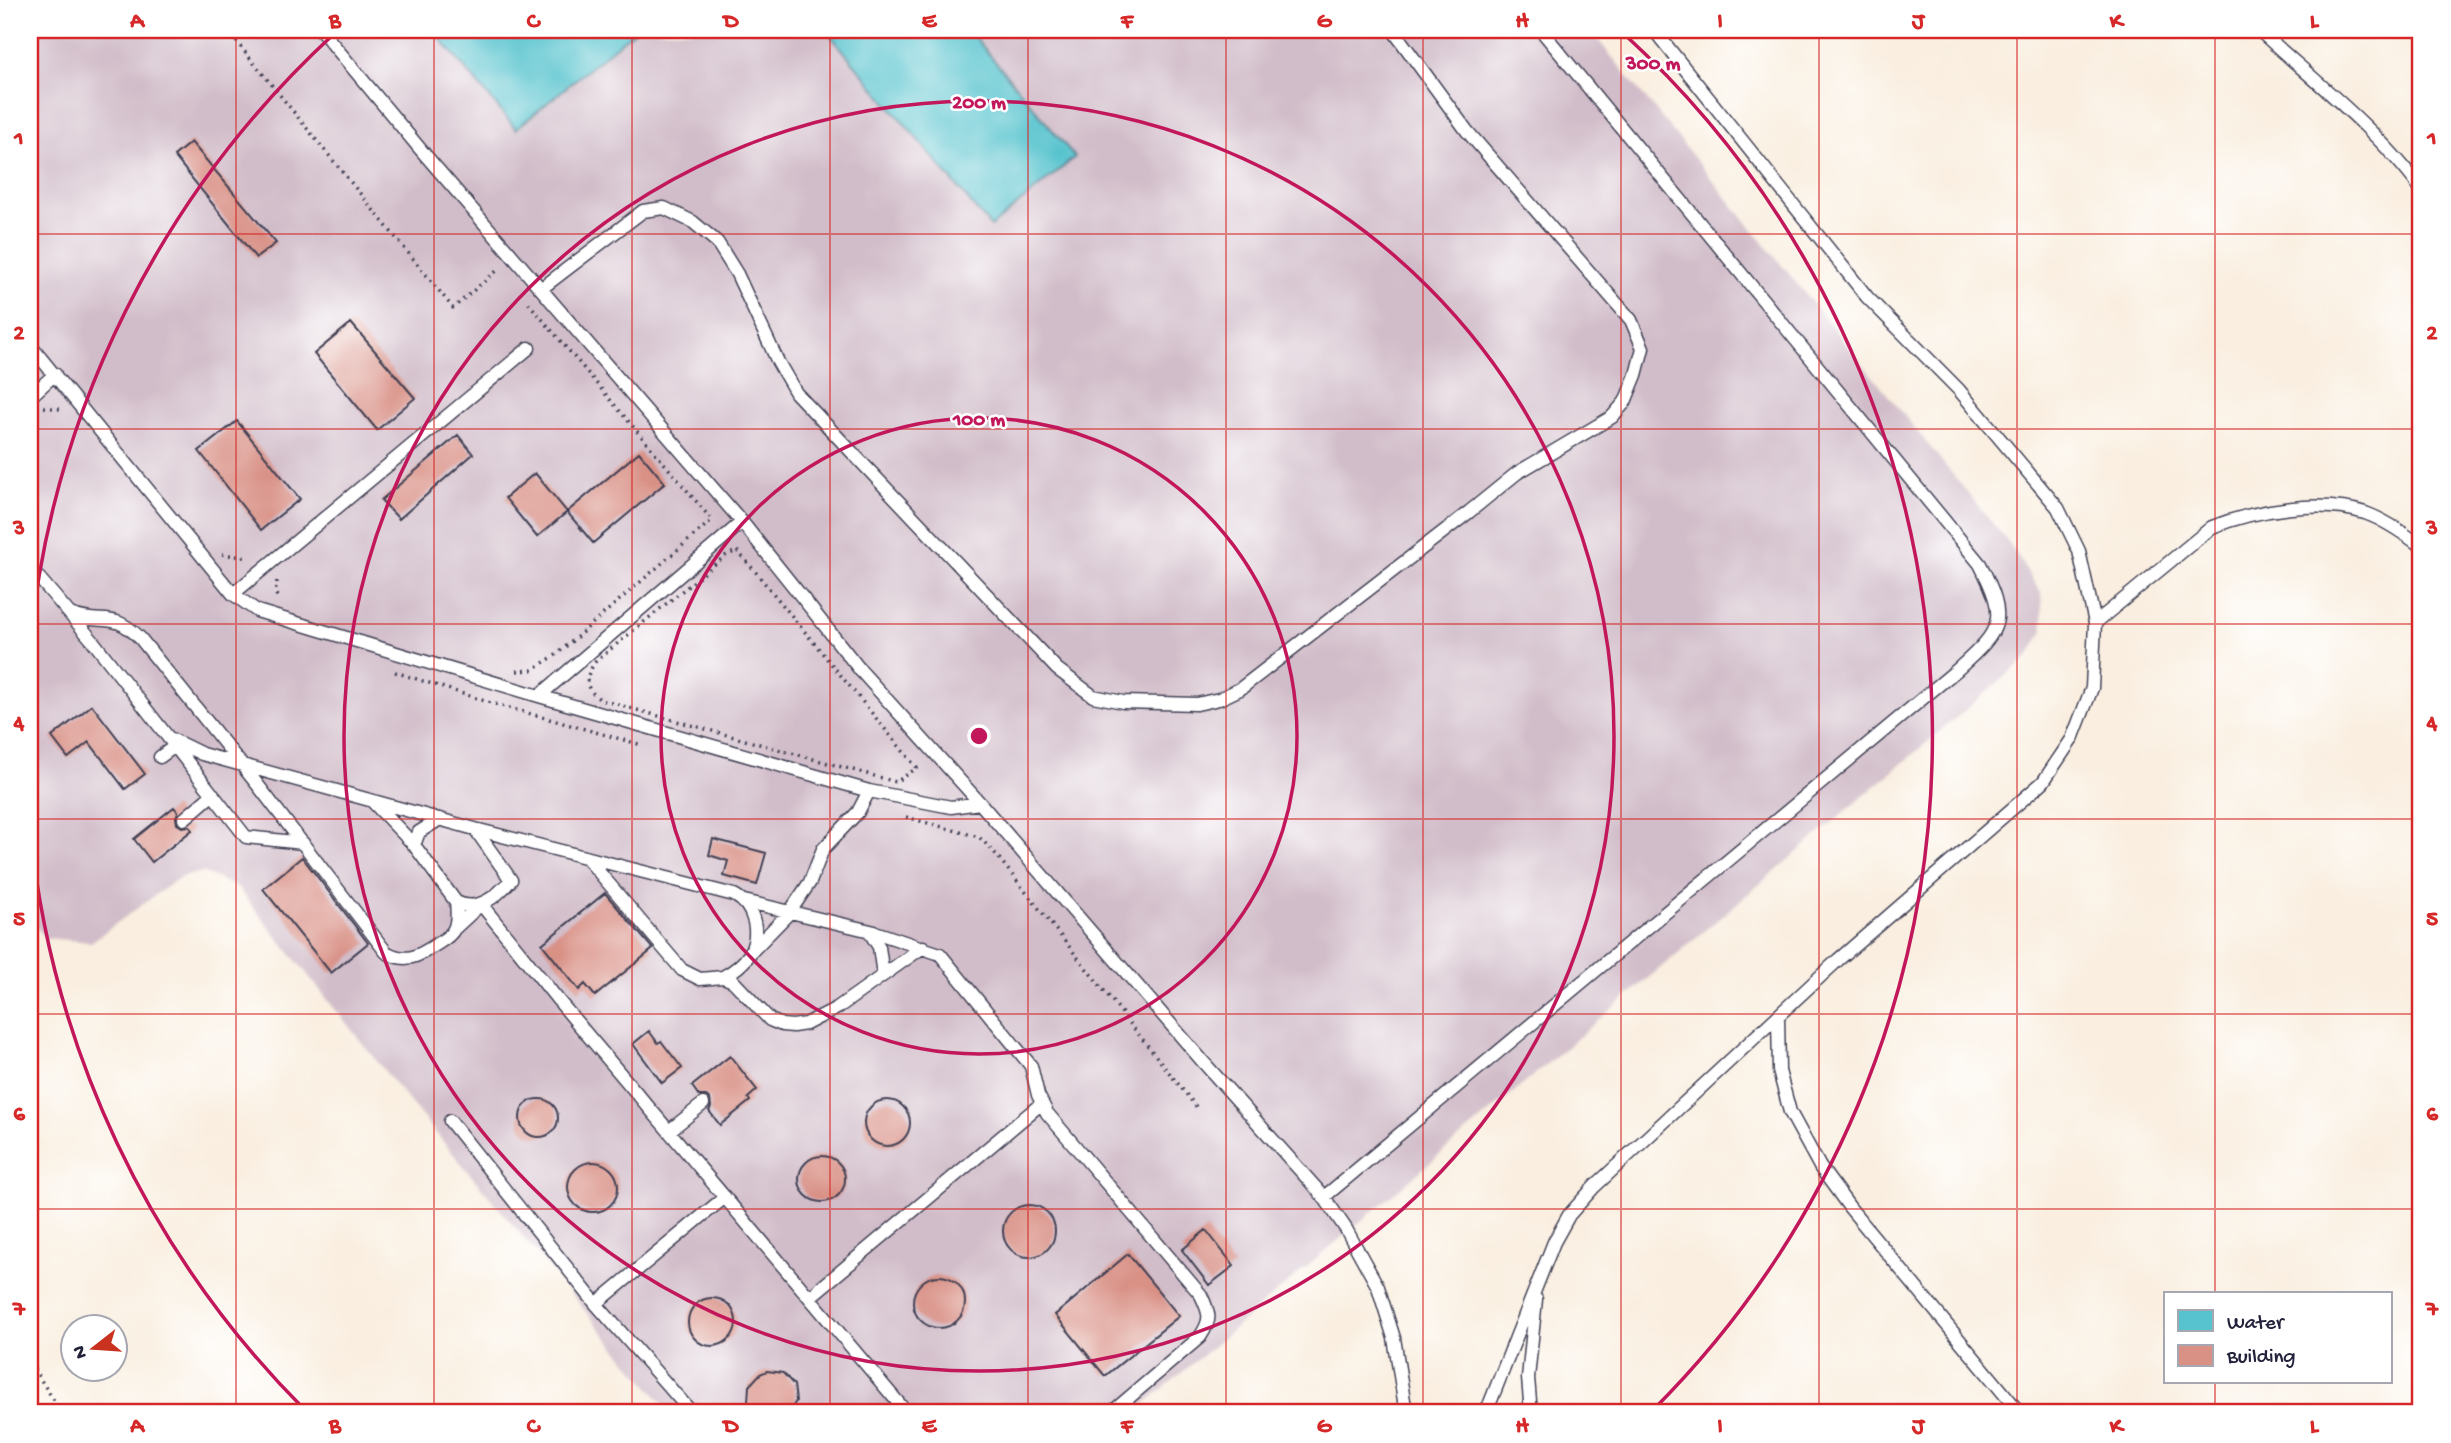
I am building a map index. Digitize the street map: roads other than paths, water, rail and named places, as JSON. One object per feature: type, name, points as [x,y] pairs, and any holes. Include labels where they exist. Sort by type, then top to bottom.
[{"type":"lane","points":[[321,30],[742,522],[861,671],[980,803],[1205,1064],[1324,1197],[1346,1229],[1378,1287],[1394,1338],[1406,1413]]},
{"type":"lane","points":[[541,288],[643,211],[664,208],[693,222],[717,242],[737,274],[778,362],[796,393],[1057,669],[1093,696],[1123,702],[1197,704],[1219,699],[1240,688],[1517,472],[1612,417],[1625,402],[1636,375],[1643,348],[1631,320],[1467,131],[1393,30]]},
{"type":"lane","points":[[1324,1197],[1958,669],[1983,647],[1996,629],[1998,614],[1994,592],[1980,564],[1541,30]]},
{"type":"lane","points":[[1486,1413],[1554,1242],[1569,1215],[1594,1187],[1838,960],[2043,782],[2072,739],[2092,688],[2095,624],[2079,551],[2059,508],[1959,390],[1867,297],[1654,30]]},
{"type":"lane","points":[[2259,30],[2377,138],[2421,189]]},
{"type":"lane","points":[[30,345],[233,594],[257,611],[869,791],[951,807],[980,803]]},
{"type":"lane","points":[[233,594],[529,348]]},
{"type":"lane","points":[[30,397],[55,374]]},
{"type":"lane","points":[[2095,624],[2212,527],[2235,518],[2309,505],[2365,513],[2421,546]]},
{"type":"lane","points":[[539,696],[742,522]]},
{"type":"lane","points":[[30,576],[39,578],[70,614],[246,837],[303,843]]},
{"type":"lane","points":[[70,614],[86,619],[110,619],[126,624],[141,638],[386,952],[395,957],[412,958],[451,934],[457,914],[456,902]]},
{"type":"lane","points":[[160,757],[172,742]]},
{"type":"lane","points":[[172,742],[242,766],[475,830],[734,895],[744,901],[869,931],[940,954],[1031,1066],[1047,1113],[1202,1295],[1209,1313],[1208,1325],[1200,1337],[1111,1413]]},
{"type":"lane","points":[[723,978],[735,970],[790,912],[810,882],[823,849],[858,812],[869,791]]},
{"type":"lane","points":[[184,819],[213,794]]},
{"type":"lane","points":[[373,802],[414,845],[456,902],[463,905],[481,904]]},
{"type":"lane","points":[[414,845],[419,832],[440,819]]},
{"type":"lane","points":[[454,928],[511,880],[475,830]]},
{"type":"lane","points":[[587,858],[682,970],[700,979],[723,978],[733,981],[770,1020],[782,1026],[806,1024],[837,1008],[923,947]]},
{"type":"lane","points":[[744,901],[755,923],[749,954]]},
{"type":"lane","points":[[481,904],[810,1297],[899,1410]]},
{"type":"lane","points":[[869,931],[879,947],[883,975]]},
{"type":"lane","points":[[1778,1017],[1779,1071],[1790,1112],[1820,1167],[1850,1208],[2020,1413]]},
{"type":"lane","points":[[810,1297],[1042,1103]]},
{"type":"lane","points":[[669,1131],[703,1104]]},
{"type":"lane","points":[[450,1121],[596,1304],[692,1413]]},
{"type":"lane","points":[[596,1304],[725,1197]]},
{"type":"lane","points":[[1531,1413],[1528,1378],[1538,1284]]},
{"type":"water","points":[[433,30],[635,30],[516,129]]},
{"type":"water","points":[[826,30],[969,30],[1075,157],[991,227]]}]
